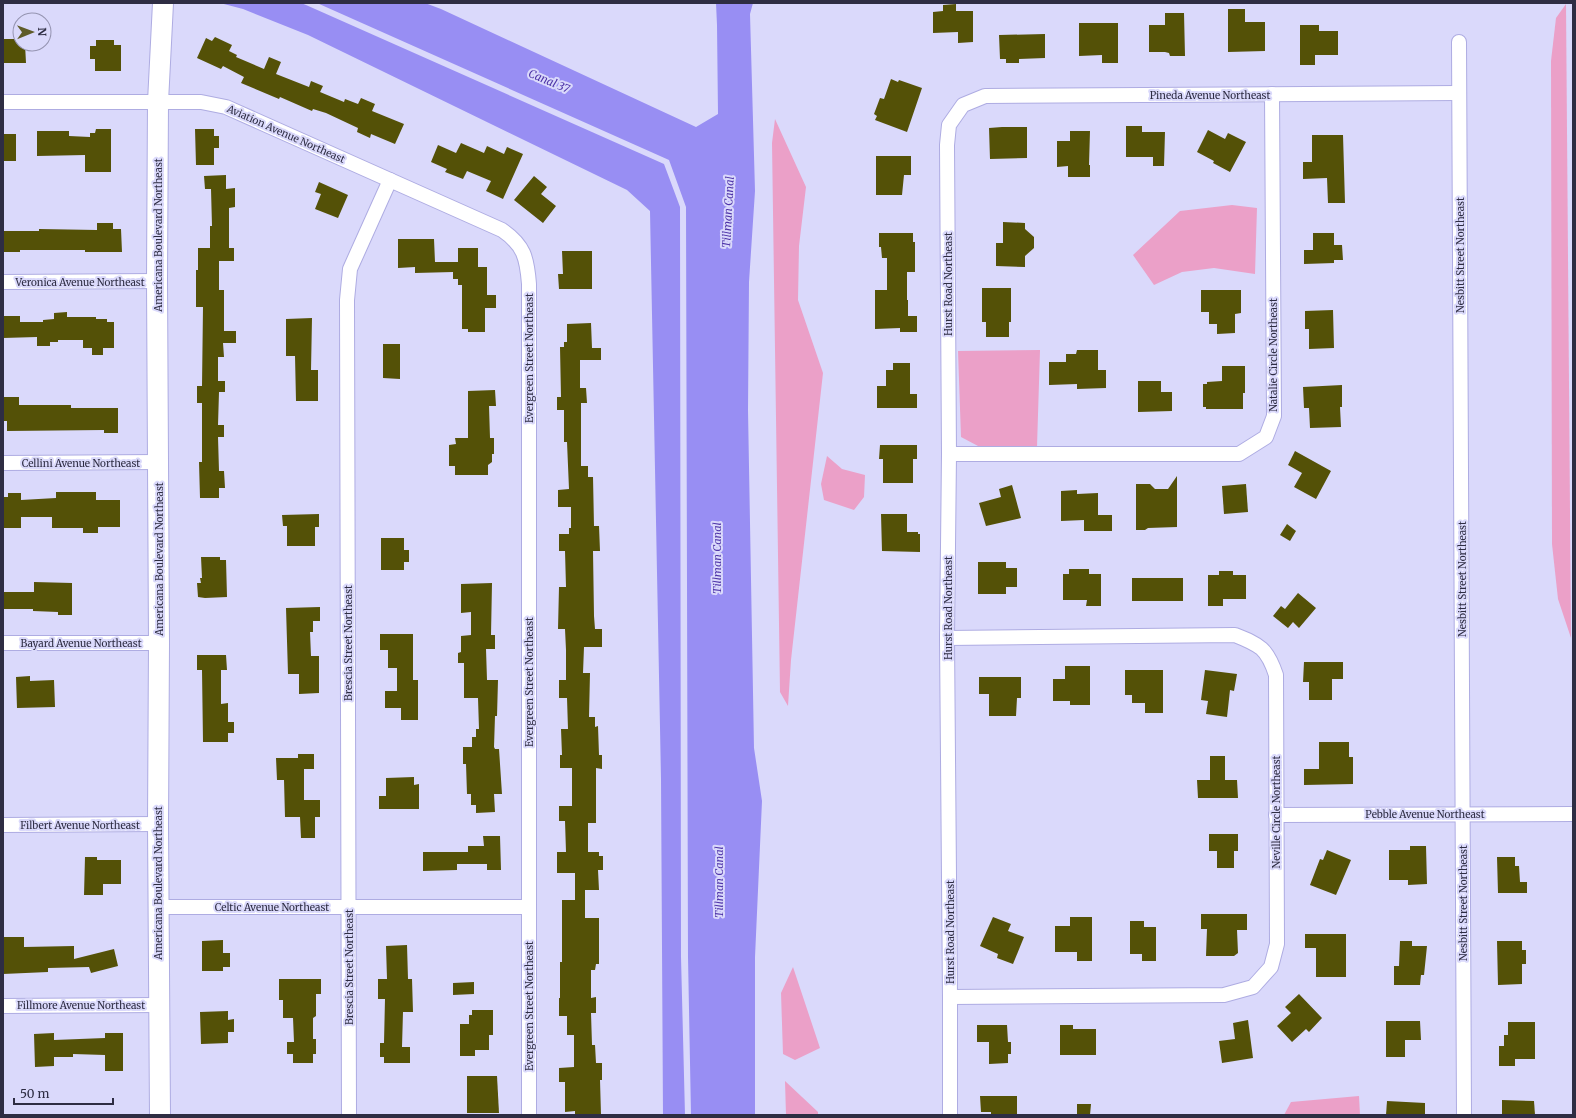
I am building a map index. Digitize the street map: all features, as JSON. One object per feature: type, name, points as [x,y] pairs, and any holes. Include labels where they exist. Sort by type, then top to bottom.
[{"type":"street","name":"Americana Boulevard Northeast","points":[[160,1115],[158,907],[159,643],[157,281],[158,102],[163,3]]},
{"type":"street","name":"Nesbitt Street Northeast","points":[[1459,42],[1464,1115]]},
{"type":"street","name":"Pineda Avenue Northeast","points":[[963,105],[985,96],[1459,93]]},
{"type":"street","name":"Natalie Circle Northeast","points":[[948,454],[1239,454],[1266,437],[1274,416],[1272,94]]},
{"type":"street","name":"Aviation Avenue Northeast","points":[[3,102],[201,102],[226,107],[502,230],[514,238],[522,250]]},
{"type":"street","name":"Hurst Road Northeast","points":[[950,1115],[947,638],[947,145],[949,125],[963,105]]},
{"type":"street","name":"Brescia Street Northeast","points":[[349,1115],[347,300],[350,269],[390,180]]},
{"type":"street","name":"Evergreen Street Northeast","points":[[522,250],[527,265],[529,284],[529,1115]]},
{"type":"street","name":"Veronica Avenue Northeast","points":[[3,282],[157,281]]},
{"type":"street","name":"Cellini Avenue Northeast","points":[[3,463],[158,462]]},
{"type":"street","name":"Neville Circle Northeast","points":[[947,638],[1235,635],[1258,644],[1271,659],[1276,676],[1277,944],[1271,967],[1253,987],[1224,995],[950,997]]},
{"type":"street","name":"Bayard Avenue Northeast","points":[[3,643],[159,643]]},
{"type":"street","name":"Pebble Avenue Northeast","points":[[1276,815],[1573,814]]},
{"type":"street","name":"Filbert Avenue Northeast","points":[[3,825],[158,824]]},
{"type":"street","name":"Celtic Avenue Northeast","points":[[158,907],[529,907]]},
{"type":"street","name":"Fillmore Avenue Northeast","points":[[3,1006],[159,1005]]},
{"type":"shaded area","points":[[1566,4],[1571,638],[1558,599],[1552,544],[1551,61],[1556,18]]},
{"type":"shaded area","points":[[775,119],[806,187],[799,246],[798,300],[823,373],[791,660],[788,706],[780,692],[772,143]]},
{"type":"shaded area","points":[[1232,205],[1257,208],[1255,274],[1214,268],[1182,272],[1154,285],[1133,255],[1180,211]]},
{"type":"shaded area","points":[[1040,350],[1037,447],[978,446],[961,437],[958,351]]},
{"type":"shaded area","points":[[827,456],[842,469],[865,475],[864,497],[854,510],[824,500],[821,484]]},
{"type":"shaded area","points":[[793,967],[820,1048],[795,1060],[783,1054],[781,993]]},
{"type":"shaded area","points":[[785,1081],[818,1112],[818,1115],[786,1115]]},
{"type":"shaded area","points":[[1359,1096],[1360,1115],[1284,1115],[1291,1102]]},
{"type":"water","points":[[220,3],[301,3],[664,164],[680,207],[681,957],[685,1115],[663,1115],[661,779],[650,211],[627,190],[308,35],[243,9]]},
{"type":"water","points":[[317,3],[425,3],[441,9],[696,127],[718,114],[716,3],[753,3],[750,14],[755,191],[749,282],[748,410],[754,748],[762,801],[755,957],[755,1115],[691,1115],[688,957],[686,207],[669,160]]},
{"type":"building","points":[[956,4],[956,11],[973,11],[973,42],[958,43],[958,32],[933,33],[933,12],[943,11],[943,5]]},
{"type":"building","points":[[1228,9],[1245,9],[1245,22],[1265,22],[1265,51],[1228,52]]},
{"type":"building","points":[[1165,13],[1184,13],[1185,56],[1170,56],[1169,53],[1165,52],[1149,52],[1149,25],[1165,25]]},
{"type":"building","points":[[1079,23],[1118,23],[1118,63],[1102,63],[1102,55],[1079,56]]},
{"type":"building","points":[[1300,25],[1319,25],[1319,31],[1338,31],[1338,55],[1315,55],[1315,65],[1300,65]]},
{"type":"building","points":[[1045,34],[1045,58],[1019,59],[1019,63],[1006,63],[1006,59],[1000,59],[999,35]]},
{"type":"building","points":[[215,37],[232,45],[229,51],[237,55],[236,57],[264,69],[269,57],[281,62],[276,74],[309,87],[311,81],[323,86],[320,92],[344,102],[345,99],[358,104],[361,98],[375,104],[372,111],[404,124],[395,144],[371,134],[370,138],[357,132],[358,128],[326,113],[313,109],[312,111],[280,97],[279,99],[241,83],[244,77],[223,66],[221,69],[197,58],[206,38],[212,41]]},
{"type":"building","points":[[3,39],[12,39],[12,52],[25,52],[26,63],[3,63]]},
{"type":"building","points":[[96,40],[114,40],[114,45],[121,45],[121,71],[95,71],[95,59],[90,59],[90,46],[96,46]]},
{"type":"building","points":[[891,79],[898,82],[899,80],[922,88],[907,132],[875,120],[877,116],[874,114],[880,98],[884,99]]},
{"type":"building","points":[[1126,126],[1142,126],[1142,132],[1165,132],[1164,166],[1153,166],[1153,157],[1126,157]]},
{"type":"building","points":[[1027,127],[1027,158],[990,159],[989,128]]},
{"type":"building","points":[[96,129],[111,129],[111,172],[85,172],[85,155],[37,156],[37,131],[69,131],[69,136],[90,137],[90,133],[95,133]]},
{"type":"building","points":[[195,129],[214,129],[214,136],[219,136],[219,148],[214,148],[214,165],[196,165]]},
{"type":"building","points":[[1208,130],[1225,139],[1228,133],[1246,142],[1230,172],[1197,152]]},
{"type":"building","points":[[1070,131],[1090,131],[1090,177],[1068,177],[1068,166],[1057,167],[1057,141],[1070,141]]},
{"type":"building","points":[[3,134],[16,134],[16,161],[3,161]]},
{"type":"building","points":[[1312,135],[1343,135],[1345,203],[1328,203],[1327,178],[1303,179],[1303,162],[1312,162]]},
{"type":"building","points":[[461,143],[484,153],[487,146],[504,154],[507,147],[523,154],[503,199],[486,191],[491,181],[467,171],[463,179],[445,172],[447,169],[431,162],[438,145],[456,153]]},
{"type":"building","points":[[876,156],[911,156],[911,175],[904,175],[902,195],[876,195]]},
{"type":"building","points":[[226,175],[226,189],[235,188],[235,207],[229,208],[229,248],[234,248],[234,261],[219,261],[219,290],[224,290],[224,331],[236,331],[236,343],[223,343],[224,357],[218,357],[218,381],[225,381],[225,392],[219,392],[218,425],[224,425],[224,437],[218,437],[219,471],[224,471],[225,488],[219,488],[219,498],[200,498],[199,462],[202,462],[202,403],[197,403],[197,386],[202,386],[203,307],[196,307],[196,270],[198,270],[198,248],[210,248],[210,226],[212,226],[211,189],[205,189],[204,176]]},
{"type":"building","points":[[534,176],[547,187],[541,194],[556,206],[543,223],[514,200]]},
{"type":"building","points":[[319,182],[348,195],[338,218],[315,209],[321,194],[315,192]]},
{"type":"building","points":[[1003,222],[1025,223],[1025,229],[1034,237],[1034,248],[1025,256],[1025,267],[996,266],[996,243],[1003,243]]},
{"type":"building","points":[[97,223],[113,223],[113,229],[121,229],[122,252],[85,252],[85,250],[20,250],[20,252],[3,252],[3,231],[39,231],[39,229],[97,230]]},
{"type":"building","points":[[879,233],[913,233],[913,242],[915,242],[915,272],[907,272],[907,300],[908,316],[917,316],[917,332],[900,332],[900,328],[875,329],[875,290],[887,290],[887,258],[882,258],[881,247],[879,247]]},
{"type":"building","points":[[1313,233],[1334,233],[1334,245],[1342,245],[1343,260],[1334,260],[1334,263],[1304,264],[1304,250],[1313,250]]},
{"type":"building","points":[[398,239],[434,239],[435,262],[458,262],[458,248],[478,248],[478,267],[487,267],[487,295],[496,295],[496,308],[485,308],[485,332],[468,332],[468,329],[462,329],[462,285],[458,285],[458,279],[453,279],[453,272],[415,273],[415,267],[398,268]]},
{"type":"building","points":[[562,251],[592,251],[592,289],[559,289],[558,274],[563,274]]},
{"type":"building","points":[[982,288],[1011,288],[1011,322],[1009,322],[1009,337],[986,337],[986,322],[982,322]]},
{"type":"building","points":[[1201,290],[1241,290],[1241,313],[1235,314],[1235,333],[1217,334],[1217,324],[1209,324],[1209,312],[1201,312]]},
{"type":"building","points":[[1333,310],[1334,348],[1309,349],[1309,329],[1305,329],[1305,311]]},
{"type":"building","points":[[67,312],[67,317],[96,317],[96,319],[107,319],[107,322],[114,322],[114,348],[103,348],[103,355],[92,355],[92,348],[83,348],[83,340],[58,340],[58,342],[50,342],[50,346],[37,346],[37,337],[3,338],[3,316],[20,316],[20,322],[43,322],[43,320],[54,319],[54,313]]},
{"type":"building","points":[[312,318],[311,370],[318,370],[318,401],[296,401],[295,356],[286,356],[286,319]]},
{"type":"building","points":[[591,323],[592,348],[601,348],[601,360],[580,360],[580,388],[586,388],[587,403],[581,403],[581,466],[588,466],[588,477],[593,477],[594,526],[599,526],[600,551],[593,551],[594,616],[595,629],[602,629],[602,647],[584,647],[583,673],[590,673],[589,717],[595,717],[595,727],[598,726],[599,755],[602,755],[602,769],[596,768],[596,823],[588,823],[588,852],[599,852],[599,856],[603,856],[603,870],[598,870],[599,890],[585,890],[585,918],[599,918],[599,964],[596,964],[595,970],[591,970],[591,998],[596,997],[596,1013],[591,1013],[592,1045],[595,1045],[596,1063],[602,1063],[602,1080],[600,1080],[601,1115],[575,1115],[575,1111],[565,1112],[565,1082],[559,1082],[559,1068],[574,1067],[574,1035],[567,1035],[567,1016],[559,1016],[559,998],[560,962],[562,962],[562,900],[575,900],[575,873],[557,873],[557,852],[566,852],[565,821],[559,821],[559,806],[572,806],[572,768],[560,768],[560,755],[562,755],[561,729],[568,729],[567,698],[559,698],[559,680],[566,680],[566,650],[565,629],[558,629],[559,587],[566,587],[565,551],[559,551],[559,534],[569,534],[569,528],[571,528],[571,507],[558,507],[558,490],[569,489],[567,442],[564,442],[564,410],[557,410],[557,397],[561,397],[560,347],[564,347],[564,342],[567,342],[567,324]]},
{"type":"building","points":[[383,344],[400,344],[400,379],[383,378]]},
{"type":"building","points":[[1077,350],[1098,350],[1098,370],[1106,370],[1106,388],[1077,389],[1077,384],[1049,385],[1049,362],[1066,362],[1066,354],[1076,354]]},
{"type":"building","points":[[893,363],[910,363],[910,394],[917,394],[917,408],[877,408],[877,386],[886,386],[886,370],[893,370]]},
{"type":"building","points":[[1222,366],[1245,366],[1245,393],[1243,393],[1243,409],[1206,409],[1206,407],[1203,407],[1203,384],[1207,384],[1207,382],[1222,381]]},
{"type":"building","points":[[1138,381],[1161,381],[1161,392],[1172,392],[1172,411],[1138,412]]},
{"type":"building","points":[[1342,385],[1342,407],[1340,407],[1341,427],[1310,428],[1309,408],[1304,408],[1303,387]]},
{"type":"building","points":[[495,390],[496,406],[489,406],[490,438],[494,438],[494,454],[492,454],[492,462],[488,465],[488,475],[455,475],[455,466],[449,466],[449,445],[456,444],[455,438],[468,438],[468,391]]},
{"type":"building","points":[[3,397],[19,397],[19,405],[71,405],[71,408],[118,408],[118,433],[104,433],[104,430],[7,431],[7,421],[3,421]]},
{"type":"building","points":[[880,445],[917,445],[917,459],[913,459],[913,483],[883,483],[883,459],[879,459]]},
{"type":"building","points":[[1295,451],[1331,471],[1316,499],[1294,487],[1302,473],[1288,465]]},
{"type":"building","points":[[1177,476],[1177,527],[1136,530],[1136,484],[1150,484],[1155,489],[1168,489]]},
{"type":"building","points":[[1246,484],[1248,512],[1224,514],[1222,486]]},
{"type":"building","points":[[1012,485],[1021,518],[986,526],[979,503],[1001,497],[999,489]]},
{"type":"building","points":[[1077,490],[1077,494],[1098,493],[1098,515],[1112,515],[1112,531],[1084,531],[1084,520],[1061,521],[1061,491]]},
{"type":"building","points":[[56,492],[96,492],[96,500],[120,500],[120,527],[98,527],[98,533],[83,533],[83,528],[52,528],[52,517],[21,517],[21,528],[3,528],[3,497],[8,497],[8,493],[21,493],[21,500],[56,498]]},
{"type":"building","points":[[319,514],[319,527],[315,527],[315,546],[287,546],[287,526],[283,526],[282,515]]},
{"type":"building","points":[[881,514],[907,514],[907,532],[918,532],[918,534],[920,534],[920,552],[882,551]]},
{"type":"building","points":[[1287,524],[1296,531],[1290,541],[1280,535]]},
{"type":"building","points":[[381,538],[404,538],[404,550],[409,550],[409,562],[404,562],[404,570],[381,570]]},
{"type":"building","points":[[201,557],[220,557],[220,560],[226,560],[227,597],[198,597],[197,583],[201,583],[200,578],[202,578]]},
{"type":"building","points":[[978,562],[1006,562],[1006,568],[1017,568],[1017,587],[1006,587],[1006,594],[978,594]]},
{"type":"building","points":[[1069,569],[1089,569],[1089,574],[1101,574],[1101,606],[1086,606],[1087,600],[1063,600],[1063,574],[1069,574]]},
{"type":"building","points":[[1219,571],[1233,571],[1233,575],[1246,575],[1246,599],[1223,599],[1223,606],[1208,606],[1208,575],[1219,575]]},
{"type":"building","points":[[1132,578],[1183,578],[1183,601],[1132,601]]},
{"type":"building","points":[[34,582],[72,583],[72,615],[58,615],[58,612],[33,611],[33,609],[3,609],[3,592],[34,592]]},
{"type":"building","points":[[492,583],[491,635],[495,635],[495,649],[486,649],[487,680],[498,680],[494,747],[495,749],[499,749],[502,794],[494,794],[495,812],[476,813],[476,805],[471,805],[471,794],[467,794],[466,764],[463,764],[463,747],[472,747],[472,737],[476,737],[476,729],[479,729],[478,698],[464,698],[464,663],[458,663],[458,653],[461,652],[461,636],[471,635],[471,612],[461,613],[461,584]]},
{"type":"building","points":[[1298,593],[1316,608],[1299,628],[1293,622],[1288,628],[1273,616],[1281,606],[1285,609]]},
{"type":"building","points":[[320,607],[320,621],[313,621],[313,632],[310,632],[311,656],[319,656],[319,693],[299,694],[299,674],[288,674],[286,608]]},
{"type":"building","points":[[380,634],[413,634],[413,680],[418,680],[418,720],[401,720],[401,708],[385,708],[385,691],[397,691],[397,668],[388,668],[388,650],[380,650]]},
{"type":"building","points":[[197,655],[226,655],[227,670],[221,670],[221,704],[228,703],[228,722],[234,722],[234,733],[228,733],[228,742],[203,742],[202,670],[197,670]]},
{"type":"building","points":[[1304,662],[1343,662],[1343,679],[1332,679],[1332,700],[1309,700],[1309,682],[1303,682]]},
{"type":"building","points":[[1065,666],[1090,666],[1090,705],[1070,705],[1070,701],[1053,701],[1053,679],[1065,679]]},
{"type":"building","points":[[1125,670],[1163,670],[1163,713],[1145,713],[1145,703],[1132,703],[1132,695],[1125,695]]},
{"type":"building","points":[[1205,670],[1237,674],[1234,691],[1230,690],[1227,717],[1206,714],[1208,701],[1201,700]]},
{"type":"building","points":[[30,676],[30,681],[54,680],[55,707],[17,708],[16,677]]},
{"type":"building","points":[[979,677],[1021,677],[1021,698],[1017,698],[1016,716],[989,716],[989,694],[979,694]]},
{"type":"building","points":[[1319,742],[1349,742],[1349,757],[1353,757],[1353,784],[1304,785],[1304,769],[1319,769]]},
{"type":"building","points":[[298,754],[314,754],[314,769],[304,769],[304,800],[320,800],[320,817],[315,817],[315,838],[301,838],[300,817],[285,817],[284,780],[277,780],[276,758],[298,758]]},
{"type":"building","points":[[1210,756],[1225,756],[1225,780],[1237,780],[1238,798],[1198,798],[1197,780],[1210,780]]},
{"type":"building","points":[[414,777],[414,785],[419,784],[419,809],[379,809],[379,796],[386,796],[386,778]]},
{"type":"building","points":[[1209,834],[1238,834],[1238,851],[1234,851],[1234,868],[1217,868],[1217,851],[1209,851]]},
{"type":"building","points":[[483,836],[500,836],[501,870],[487,870],[487,864],[457,864],[457,870],[423,871],[423,852],[468,852],[468,846],[484,846]]},
{"type":"building","points":[[1410,846],[1426,846],[1427,884],[1408,885],[1408,880],[1389,880],[1389,850],[1410,850]]},
{"type":"building","points":[[1327,850],[1351,860],[1336,895],[1310,885],[1320,859],[1323,860]]},
{"type":"building","points":[[85,857],[97,857],[97,860],[121,860],[121,884],[103,884],[103,895],[84,895]]},
{"type":"building","points":[[1497,857],[1515,857],[1515,866],[1519,866],[1520,882],[1527,882],[1527,893],[1498,893]]},
{"type":"building","points":[[1201,914],[1247,914],[1247,930],[1237,930],[1238,953],[1234,956],[1206,956],[1207,929],[1201,929]]},
{"type":"building","points":[[993,917],[1011,924],[1008,931],[1024,937],[1013,964],[997,958],[998,954],[980,946]]},
{"type":"building","points":[[1070,917],[1092,917],[1092,961],[1077,961],[1077,952],[1055,952],[1055,926],[1070,926]]},
{"type":"building","points":[[1130,921],[1144,921],[1144,927],[1156,927],[1156,961],[1142,961],[1142,954],[1130,954]]},
{"type":"building","points":[[1305,934],[1346,934],[1346,977],[1316,977],[1316,948],[1305,948]]},
{"type":"building","points":[[3,937],[24,937],[24,947],[74,946],[74,959],[114,949],[118,966],[91,973],[89,967],[48,968],[48,972],[3,974]]},
{"type":"building","points":[[223,940],[223,953],[230,953],[230,967],[223,967],[223,971],[202,971],[202,941]]},
{"type":"building","points":[[1400,941],[1412,941],[1412,946],[1427,946],[1424,975],[1421,975],[1420,985],[1394,985],[1394,966],[1399,966]]},
{"type":"building","points":[[1497,941],[1522,941],[1522,950],[1526,950],[1526,964],[1522,964],[1522,984],[1498,985]]},
{"type":"building","points":[[407,945],[408,979],[412,979],[413,1012],[403,1012],[402,1047],[410,1047],[410,1063],[384,1063],[384,1057],[380,1057],[380,1043],[384,1043],[385,999],[378,999],[378,979],[387,979],[386,946]]},
{"type":"building","points":[[279,979],[321,979],[321,994],[316,994],[316,1016],[313,1018],[313,1039],[316,1039],[316,1054],[313,1054],[313,1063],[293,1063],[293,1054],[287,1054],[287,1042],[294,1042],[293,1018],[283,1018],[283,1000],[279,1000]]},
{"type":"building","points":[[474,982],[474,994],[453,995],[453,983]]},
{"type":"building","points":[[1299,994],[1322,1018],[1309,1032],[1306,1029],[1292,1042],[1277,1026],[1291,1013],[1285,1007]]},
{"type":"building","points":[[472,1010],[493,1010],[493,1035],[489,1035],[489,1050],[475,1050],[475,1056],[460,1056],[460,1024],[469,1024],[469,1015],[472,1015]]},
{"type":"building","points":[[228,1011],[228,1020],[234,1019],[234,1032],[228,1032],[228,1043],[201,1044],[200,1012]]},
{"type":"building","points":[[1248,1020],[1253,1058],[1222,1063],[1219,1041],[1235,1039],[1233,1023]]},
{"type":"building","points":[[1386,1021],[1420,1021],[1421,1040],[1405,1040],[1405,1057],[1386,1057]]},
{"type":"building","points":[[1508,1022],[1535,1022],[1535,1059],[1515,1059],[1515,1066],[1499,1066],[1499,1046],[1504,1046],[1504,1035],[1508,1035]]},
{"type":"building","points":[[977,1025],[1007,1025],[1008,1042],[1011,1042],[1011,1054],[1008,1054],[1008,1063],[989,1064],[989,1042],[977,1042]]},
{"type":"building","points":[[1060,1025],[1073,1025],[1073,1029],[1096,1029],[1096,1055],[1060,1055]]},
{"type":"building","points":[[54,1033],[54,1040],[105,1038],[105,1033],[123,1033],[123,1071],[105,1071],[105,1055],[73,1054],[73,1057],[54,1057],[54,1066],[35,1067],[34,1034]]},
{"type":"building","points":[[467,1076],[497,1076],[499,1113],[467,1113]]},
{"type":"building","points":[[980,1096],[1017,1096],[1017,1115],[991,1115],[991,1112],[981,1112]]},
{"type":"building","points":[[1502,1100],[1534,1101],[1535,1115],[1502,1115]]},
{"type":"building","points":[[1387,1101],[1425,1103],[1425,1115],[1386,1115]]},
{"type":"building","points":[[1077,1104],[1091,1104],[1090,1115],[1077,1115]]},
{"type":"water label","name":"Canal 37","points":[[549,81]]},
{"type":"water label","name":"Tillman Canal","points":[[728,212]]},
{"type":"water label","name":"Tillman Canal","points":[[717,558]]},
{"type":"water label","name":"Tillman Canal","points":[[719,882]]}]
